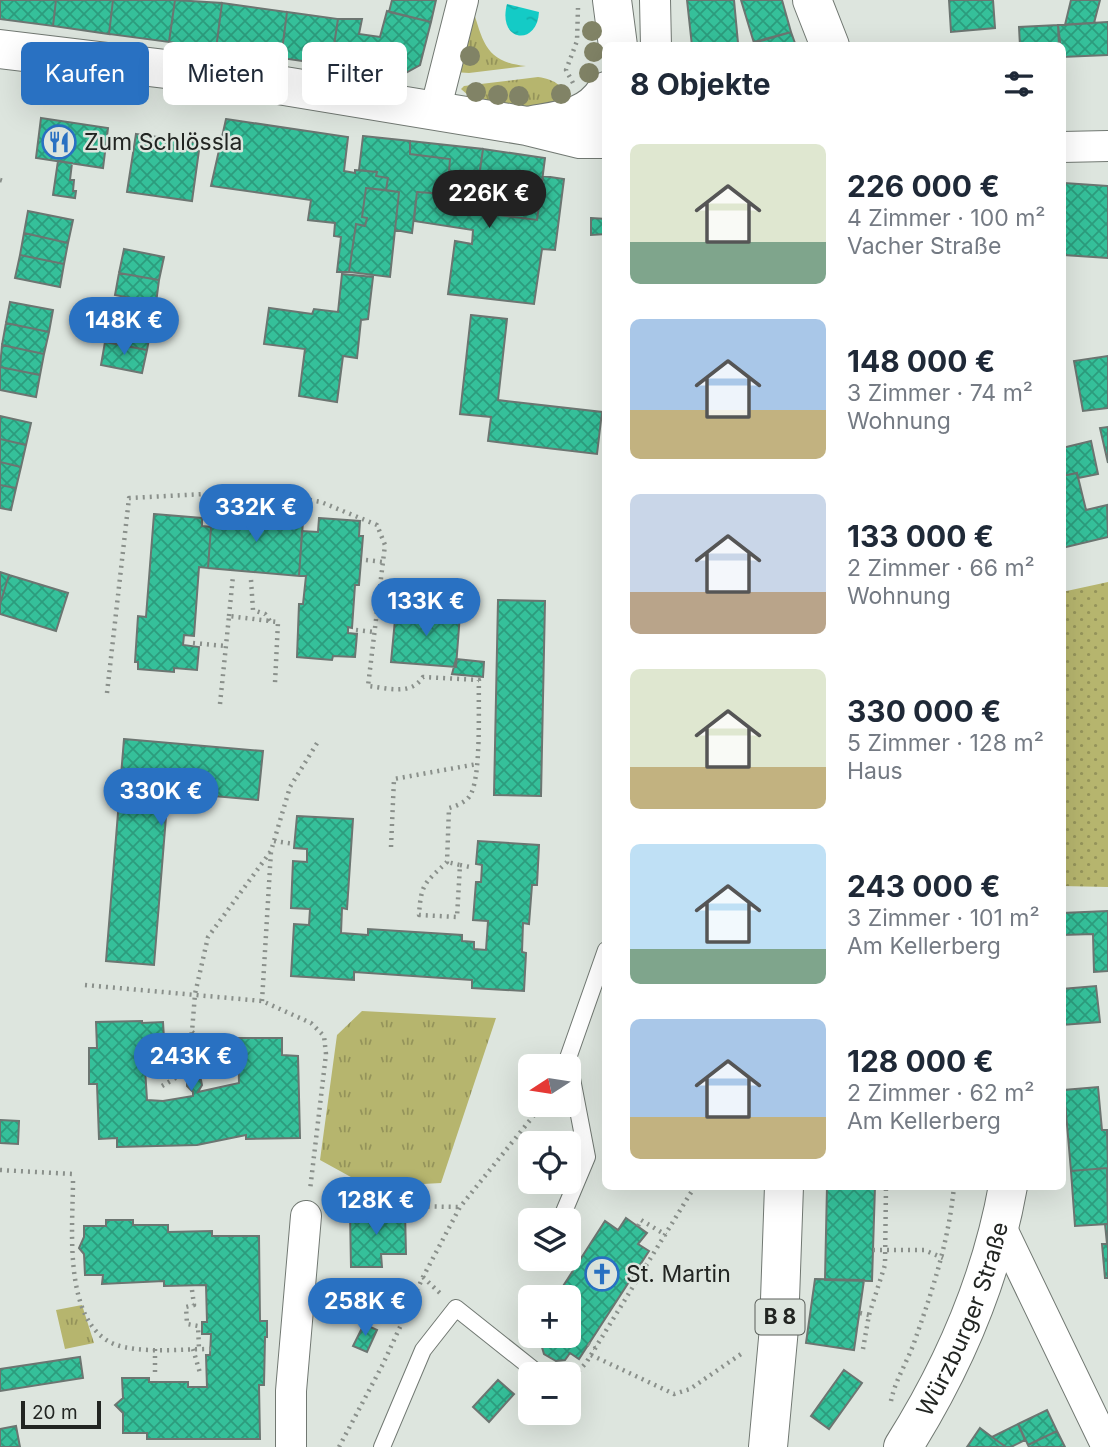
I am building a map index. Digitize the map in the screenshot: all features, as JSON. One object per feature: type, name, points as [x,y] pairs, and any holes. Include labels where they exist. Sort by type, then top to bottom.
[{"type":"street","points":[[435,111],[463,0]]},
{"type":"street","points":[[612,0],[618,42]]},
{"type":"street","points":[[655,0],[656,42]]},
{"type":"street","points":[[812,0],[828,42]]},
{"type":"street","points":[[0,49],[224,76],[527,126],[580,139],[602,139]]},
{"type":"street","points":[[527,126],[574,117],[588,110],[602,95]]},
{"type":"street","points":[[1066,148],[1108,146]]},
{"type":"street","name":"B 8","points":[[768,1447],[779,1328],[784,1190]]},
{"type":"street","name":"Würzburger Straße","points":[[896,1430],[933,1399],[961,1343],[982,1292],[1001,1227],[1007,1190]]},
{"type":"street","points":[[291,1447],[291,1391],[306,1216]]},
{"type":"street","points":[[1001,1227],[1107,1447]]},
{"type":"lane","points":[[566,1208],[587,1157],[568,1058],[602,961]]},
{"type":"lane","points":[[382,1447],[423,1350],[456,1308],[524,1362]]},
{"type":"path","points":[[566,70],[577,41],[578,1]]},
{"type":"path","points":[[107,693],[129,498],[260,491],[321,502],[377,525],[385,545],[368,686],[400,690],[413,688],[423,677],[479,680],[476,781],[469,797],[459,805],[449,808],[447,862],[424,884],[420,893],[419,915],[457,917],[460,865]]},
{"type":"path","points":[[366,560],[383,562]]},
{"type":"path","points":[[220,704],[233,576]]},
{"type":"path","points":[[251,580],[253,610],[265,614],[271,621]]},
{"type":"path","points":[[229,616],[278,622],[275,683]]},
{"type":"path","points":[[356,630],[374,632]]},
{"type":"path","points":[[193,643],[225,646]]},
{"type":"path","points":[[262,1001],[271,851],[290,788],[319,740]]},
{"type":"path","points":[[391,848],[394,779],[477,764]]},
{"type":"path","points":[[274,841],[295,844]]},
{"type":"path","points":[[162,1086],[179,1076],[192,1032],[195,994],[208,937],[271,851]]},
{"type":"path","points":[[447,862],[470,867]]},
{"type":"path","points":[[85,985],[262,1001],[311,1023],[324,1036],[326,1054],[306,1216],[345,1205],[460,1207]]},
{"type":"path","points":[[192,1032],[205,1041],[232,1076]]},
{"type":"path","points":[[340,1447],[460,1207],[532,1117]]},
{"type":"path","points":[[0,1170],[73,1174]]},
{"type":"path","points":[[73,1181],[74,1284],[88,1321],[114,1344],[155,1349],[211,1349]]},
{"type":"path","points":[[581,1367],[693,1190]]},
{"type":"path","points":[[863,1349],[869,1315],[885,1265],[886,1190]]},
{"type":"path","points":[[896,1430],[893,1390],[914,1344],[943,1258],[954,1190]]},
{"type":"path","points":[[638,1226],[642,1220],[666,1235]]},
{"type":"path","points":[[873,1250],[924,1250],[943,1258]]},
{"type":"path","points":[[192,1290],[194,1305],[186,1307],[187,1324],[198,1326],[200,1373]]},
{"type":"path","points":[[860,1314],[869,1315]]},
{"type":"path","points":[[591,1355],[674,1394],[690,1388],[779,1328]]},
{"type":"path","points":[[588,1344],[595,1348]]},
{"type":"path","points":[[155,1349],[155,1375]]},
{"type":"green space","points":[[471,4],[482,38],[493,54],[512,64],[526,66],[469,73],[454,72]]},
{"type":"green space","points":[[538,77],[559,85],[571,104],[531,107],[477,103],[461,89],[464,86]]},
{"type":"green space","points":[[1108,582],[1108,887],[1066,886],[1066,591]]},
{"type":"green space","points":[[362,1011],[496,1018],[441,1183],[369,1187],[320,1160],[337,1035]]},
{"type":"green space","points":[[82,1305],[94,1343],[65,1349],[56,1310]]},
{"type":"water","points":[[507,4],[539,12],[532,31],[525,35],[512,32],[505,17]]},
{"type":"building","points":[[0,0],[56,0],[53,26],[0,19]]},
{"type":"building","points":[[56,0],[113,0],[109,34],[53,26]]},
{"type":"building","points":[[113,0],[175,0],[169,42],[109,34]]},
{"type":"building","points":[[175,0],[222,3],[217,42],[169,42]]},
{"type":"building","points":[[392,0],[436,0],[431,22],[389,12]]},
{"type":"building","points":[[687,0],[734,0],[738,42],[692,42]]},
{"type":"building","points":[[741,0],[782,0],[791,32],[754,42]]},
{"type":"building","points":[[949,0],[993,0],[995,28],[951,32]]},
{"type":"building","points":[[1071,0],[1100,0],[1094,23],[1065,25]]},
{"type":"building","points":[[222,3],[287,12],[283,42],[217,42]]},
{"type":"building","points":[[387,11],[431,22],[420,65],[407,72],[407,42],[334,42],[338,19],[362,19],[359,34],[380,37]]},
{"type":"building","points":[[287,12],[338,19],[334,42],[302,42],[302,61],[288,59],[288,42],[283,42]]},
{"type":"building","points":[[1108,22],[1108,55],[1066,57],[1066,42],[1060,42],[1058,25]]},
{"type":"building","points":[[1058,25],[1059,42],[1020,42],[1019,27]]},
{"type":"building","points":[[791,32],[795,42],[754,42]]},
{"type":"building","points":[[41,118],[108,128],[103,168],[36,158]]},
{"type":"building","points":[[226,119],[348,137],[344,171],[377,172],[376,176],[388,178],[386,190],[366,188],[362,217],[367,218],[365,226],[356,224],[349,272],[337,272],[341,237],[334,236],[335,223],[308,220],[311,200],[211,186]]},
{"type":"building","points":[[136,134],[200,143],[192,201],[127,192]]},
{"type":"building","points":[[363,136],[410,141],[410,154],[450,159],[447,194],[417,192],[412,233],[395,230],[399,192],[386,190],[388,178],[376,176],[377,172],[359,170]]},
{"type":"building","points":[[410,141],[483,149],[474,212],[537,220],[543,176],[564,179],[555,250],[542,249],[534,304],[448,294],[455,241],[472,244],[473,230],[414,221],[417,192],[447,194],[450,159],[410,154]]},
{"type":"building","points":[[483,149],[545,158],[537,220],[474,212]]},
{"type":"building","points":[[58,161],[72,163],[70,180],[74,180],[75,198],[53,195]]},
{"type":"building","points":[[1066,183],[1108,186],[1108,258],[1066,255]]},
{"type":"building","points":[[366,188],[399,192],[390,277],[349,272],[356,224],[365,226],[367,218],[362,217]]},
{"type":"building","points":[[28,211],[73,220],[68,243],[24,233]]},
{"type":"building","points":[[591,218],[602,219],[602,234],[591,235]]},
{"type":"building","points":[[24,233],[68,243],[64,264],[20,255]]},
{"type":"building","points":[[124,249],[164,257],[159,280],[119,273]]},
{"type":"building","points":[[20,255],[64,264],[60,287],[15,278]]},
{"type":"building","points":[[119,273],[159,280],[156,303],[115,295]]},
{"type":"building","points":[[342,274],[373,277],[368,319],[361,320],[357,358],[343,356],[337,402],[299,396],[305,349],[264,344],[269,308],[312,314],[314,309],[338,312]]},
{"type":"building","points":[[10,302],[53,310],[49,332],[6,323]]},
{"type":"building","points":[[471,315],[507,319],[498,400],[602,412],[597,454],[488,441],[491,417],[460,414]]},
{"type":"building","points":[[109,320],[151,328],[147,350],[105,342]]},
{"type":"building","points":[[6,323],[49,332],[44,354],[2,345]]},
{"type":"building","points":[[105,342],[147,350],[142,373],[101,365]]},
{"type":"building","points":[[2,345],[44,354],[40,375],[0,367]]},
{"type":"building","points":[[1108,356],[1108,408],[1083,411],[1074,361]]},
{"type":"building","points":[[0,367],[40,375],[36,397],[0,390]]},
{"type":"building","points":[[0,416],[31,423],[26,445],[0,439]]},
{"type":"building","points":[[1108,427],[1108,463],[1100,428]]},
{"type":"building","points":[[0,439],[26,445],[21,467],[0,462]]},
{"type":"building","points":[[1091,441],[1098,474],[1078,478],[1077,473],[1066,475],[1066,447]]},
{"type":"building","points":[[0,462],[21,467],[16,488],[0,485]]},
{"type":"building","points":[[1077,473],[1086,510],[1107,505],[1108,537],[1066,547],[1066,475]]},
{"type":"building","points":[[0,485],[16,488],[11,510],[0,508]]},
{"type":"building","points":[[212,513],[303,521],[299,576],[208,568]]},
{"type":"building","points":[[154,514],[202,518],[202,526],[211,527],[208,568],[199,567],[194,636],[184,635],[183,645],[199,647],[197,670],[174,668],[174,672],[138,669],[138,662],[135,662],[138,616],[146,617]]},
{"type":"building","points":[[319,518],[360,521],[359,536],[363,536],[359,585],[355,585],[352,628],[348,627],[348,633],[357,634],[355,657],[333,656],[332,660],[297,657],[299,604],[303,604],[306,576],[299,576],[302,531],[318,532]]},
{"type":"building","points":[[0,572],[9,575],[0,604]]},
{"type":"building","points":[[9,575],[68,593],[56,631],[0,614],[0,604]]},
{"type":"building","points":[[498,600],[545,601],[541,796],[494,795]]},
{"type":"building","points":[[396,609],[460,614],[456,667],[391,662]]},
{"type":"building","points":[[456,659],[484,662],[483,677],[452,674]]},
{"type":"building","points":[[124,739],[263,751],[258,800],[168,792],[154,965],[106,961]]},
{"type":"building","points":[[297,816],[353,819],[347,909],[342,908],[341,933],[368,935],[368,929],[462,935],[462,941],[474,942],[474,949],[486,950],[488,921],[473,920],[476,882],[481,882],[482,865],[476,864],[478,841],[539,845],[537,885],[532,885],[529,924],[523,923],[522,952],[526,953],[524,991],[472,988],[472,980],[354,972],[354,980],[291,976],[294,924],[309,925],[310,909],[291,908],[293,861],[307,862],[307,849],[294,848]]},
{"type":"building","points":[[1108,911],[1108,971],[1094,972],[1093,934],[1066,935],[1066,913]]},
{"type":"building","points":[[1096,986],[1100,1022],[1066,1025],[1066,989]]},
{"type":"building","points":[[96,1022],[163,1022],[165,1055],[155,1055],[156,1068],[145,1068],[147,1100],[163,1101],[193,1096],[187,1082],[194,1077],[201,1080],[202,1085],[198,1092],[239,1083],[238,1038],[282,1038],[282,1055],[298,1056],[300,1138],[246,1139],[246,1135],[197,1145],[117,1147],[117,1138],[99,1139],[97,1084],[89,1084],[89,1048],[97,1048]]},
{"type":"building","points":[[1098,1087],[1102,1130],[1107,1130],[1108,1168],[1071,1171],[1066,1090]]},
{"type":"building","points":[[0,1120],[19,1121],[18,1144],[0,1143]]},
{"type":"building","points":[[1107,1168],[1108,1224],[1075,1226],[1071,1171]]},
{"type":"building","points":[[827,1190],[875,1190],[872,1281],[825,1280]]},
{"type":"building","points":[[405,1211],[406,1254],[381,1254],[382,1267],[351,1267],[350,1212]]},
{"type":"building","name":"St. Martin","points":[[626,1218],[647,1233],[638,1244],[649,1251],[579,1359],[570,1353],[565,1360],[556,1361],[544,1354],[542,1348],[581,1348],[581,1285],[564,1285],[573,1271],[581,1271],[581,1258],[605,1221],[618,1230]]},
{"type":"building","points":[[106,1220],[133,1220],[133,1225],[168,1225],[168,1232],[212,1231],[212,1236],[259,1236],[260,1321],[267,1321],[264,1385],[259,1385],[260,1439],[147,1439],[147,1433],[123,1433],[123,1413],[115,1405],[123,1398],[122,1378],[149,1378],[149,1382],[188,1382],[188,1387],[207,1387],[206,1355],[210,1355],[211,1334],[202,1334],[202,1322],[207,1322],[206,1285],[164,1286],[164,1281],[102,1284],[103,1275],[85,1275],[84,1254],[79,1248],[84,1237],[84,1226],[106,1226]]},
{"type":"building","points":[[1105,1224],[1108,1224],[1108,1278],[1105,1278],[1102,1244],[1107,1244]]},
{"type":"building","points":[[815,1279],[864,1280],[854,1350],[806,1343]]},
{"type":"building","points":[[364,1324],[377,1330],[367,1352],[353,1346]]},
{"type":"building","points":[[80,1357],[83,1378],[0,1391],[0,1369]]},
{"type":"building","points":[[844,1370],[862,1383],[829,1429],[811,1416]]},
{"type":"building","points":[[498,1380],[514,1394],[489,1422],[473,1407]]},
{"type":"building","points":[[1047,1410],[1057,1431],[1028,1445],[1018,1424]]},
{"type":"building","points":[[1018,1424],[1025,1440],[1011,1447],[1006,1447],[992,1437]]},
{"type":"building","points":[[16,1426],[20,1447],[0,1447],[0,1429]]},
{"type":"building","points":[[980,1428],[992,1437],[1006,1447],[967,1447]]},
{"type":"building","points":[[1057,1431],[1065,1447],[1029,1447],[1028,1445]]},
{"type":"place","name":"Zum Schlössla","points":[[59,142]]},
{"type":"place","name":"St. Martin","points":[[602,1274]]}]
